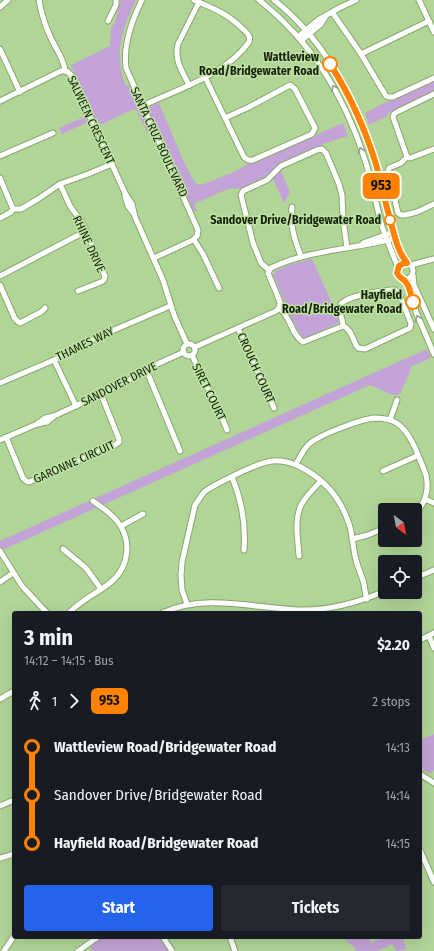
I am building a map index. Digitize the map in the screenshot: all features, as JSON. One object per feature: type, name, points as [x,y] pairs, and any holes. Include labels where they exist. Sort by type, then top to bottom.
[{"type":"street","points":[[0,7],[8,0]]},
{"type":"street","points":[[39,0],[50,35],[64,61],[65,71]]},
{"type":"street","points":[[108,21],[116,5],[116,0]]},
{"type":"street","name":"SANTA CRUZ BOULEVARD","points":[[142,0],[128,41],[125,59],[128,76],[197,225],[198,232],[194,240]]},
{"type":"street","points":[[259,0],[271,9],[300,39],[327,76],[351,123],[369,173],[386,238],[398,268],[398,275],[404,280],[410,289],[416,312],[434,354]]},
{"type":"street","points":[[274,0],[307,33],[323,54],[336,74],[360,119],[376,164],[394,235],[401,254],[409,264],[413,274],[414,285],[434,329]]},
{"type":"street","points":[[300,39],[318,20],[349,1],[356,0]]},
{"type":"street","points":[[419,0],[434,32]]},
{"type":"street","points":[[142,106],[189,85],[218,70],[234,58],[248,44],[250,38],[248,34],[228,16],[197,1],[177,51],[178,64],[189,85]]},
{"type":"street","points":[[332,12],[361,54],[384,93],[389,97],[434,78]]},
{"type":"street","points":[[361,54],[429,22]]},
{"type":"street","points":[[0,49],[20,92]]},
{"type":"street","name":"SALWEEN CRESCENT","points":[[0,101],[61,71],[68,72],[71,75],[125,193],[132,204],[135,216],[163,280],[170,306],[187,344]]},
{"type":"street","points":[[205,77],[244,157],[250,161],[312,134],[315,128],[295,89],[290,85],[225,118]]},
{"type":"street","points":[[407,156],[394,120],[394,114],[434,94]]},
{"type":"street","points":[[0,156],[53,133]]},
{"type":"street","points":[[407,156],[410,158],[414,157],[434,149]]},
{"type":"street","points":[[195,347],[276,311],[281,305],[269,276],[269,270],[262,263],[253,243],[249,232],[246,211],[241,197],[242,193],[267,180],[281,166],[317,150],[322,150],[326,153],[342,195],[343,219],[347,248]]},
{"type":"street","points":[[407,156],[401,163],[389,168],[388,171],[398,213],[401,215],[407,215],[434,204]]},
{"type":"street","points":[[0,218],[11,212],[13,209],[23,208],[60,184],[112,164]]},
{"type":"street","points":[[0,178],[13,209]]},
{"type":"street","name":"RHINE DRIVE","points":[[60,184],[70,206],[86,231],[105,276],[104,280],[101,282],[78,291]]},
{"type":"street","points":[[292,206],[292,232],[301,256]]},
{"type":"street","points":[[0,276],[86,231]]},
{"type":"street","points":[[269,270],[273,266],[301,256],[347,248],[394,235]]},
{"type":"street","points":[[154,258],[194,240],[203,254],[219,288]]},
{"type":"street","points":[[398,268],[401,264],[432,260]]},
{"type":"street","points":[[404,280],[409,279],[418,268],[432,260]]},
{"type":"street","points":[[0,285],[17,321],[20,323],[41,312],[45,308]]},
{"type":"street","points":[[394,290],[399,294],[411,324],[410,328],[407,330],[362,350],[356,346],[347,327],[343,326],[339,308],[341,303],[360,295],[394,290]]},
{"type":"street","name":"THAMES WAY","points":[[0,383],[54,360],[85,343],[170,306]]},
{"type":"street","points":[[279,308],[285,312],[294,332],[303,342],[343,326]]},
{"type":"street","name":"CROUCH COURT","points":[[238,328],[274,408]]},
{"type":"street","points":[[187,344],[191,344],[195,347],[195,351],[192,355],[188,356],[184,352],[183,348],[187,344]]},
{"type":"street","name":"SANDOVER DRIVE","points":[[0,440],[37,424],[47,422],[54,416],[132,380],[146,369],[184,352]]},
{"type":"street","name":"SIRET COURT","points":[[192,355],[204,383],[215,401],[227,430]]},
{"type":"street","points":[[54,360],[76,406]]},
{"type":"street","points":[[146,369],[180,451]]},
{"type":"street","name":"GARONNE CIRCUIT","points":[[6,437],[23,478],[29,482],[115,445],[119,442],[119,439],[101,394]]},
{"type":"street","points":[[390,420],[397,400]]},
{"type":"street","points":[[296,464],[306,447],[322,437],[368,419],[383,418],[390,420],[398,424],[405,431],[427,481],[427,490],[422,505]]},
{"type":"street","points":[[383,471],[417,456]]},
{"type":"street","points":[[185,605],[182,590],[181,568],[195,505],[204,492],[210,488],[271,461],[296,464],[321,480],[334,495],[344,510],[356,561],[369,598]]},
{"type":"street","points":[[232,477],[240,496],[243,514],[245,539],[244,550]]},
{"type":"street","points":[[299,556],[299,511],[302,504],[321,480]]},
{"type":"street","points":[[425,499],[434,503]]},
{"type":"street","points":[[71,611],[81,602],[116,578],[124,564],[127,546],[121,526],[111,514],[93,501]]},
{"type":"street","points":[[121,526],[143,514]]},
{"type":"street","points":[[352,539],[378,531]]},
{"type":"street","points":[[63,549],[86,568],[101,589]]},
{"type":"street","points":[[0,551],[13,573],[29,594],[45,611]]},
{"type":"street","points":[[422,575],[434,570]]},
{"type":"street","points":[[0,582],[13,573]]},
{"type":"street","points":[[168,611],[185,605],[207,602],[322,611],[378,594]]},
{"type":"street","points":[[422,639],[431,634],[434,648]]},
{"type":"street","points":[[0,700],[12,692]]},
{"type":"street","points":[[422,775],[434,783]]},
{"type":"street","points":[[0,806],[12,801]]},
{"type":"street","points":[[0,858],[12,855]]},
{"type":"street","points":[[422,855],[434,882]]},
{"type":"street","points":[[4,951],[12,939]]},
{"type":"street","points":[[78,951],[95,939]]},
{"type":"street","points":[[164,939],[172,951]]},
{"type":"street","points":[[231,939],[235,951]]},
{"type":"shaded area","points":[[121,0],[136,0],[123,32],[121,42],[120,64],[126,86],[129,85],[141,111],[159,103],[183,160],[195,183],[204,184],[343,123],[348,136],[326,143],[278,165],[290,192],[284,203],[270,173],[263,179],[243,188],[228,189],[194,204],[197,211],[194,212],[157,128],[147,132],[136,110],[134,109],[100,125],[97,118],[62,134],[59,128],[93,113],[71,65],[110,46],[111,28],[115,22]]},
{"type":"shaded area","points":[[434,81],[434,92],[388,113],[387,116],[369,125],[365,113]]},
{"type":"shaded area","points":[[312,259],[339,319],[338,323],[306,338],[302,337],[293,321],[273,275],[275,271],[289,265]]},
{"type":"shaded area","points":[[427,349],[431,358],[410,367],[411,369],[400,394],[392,395],[370,385],[0,551],[0,541]]},
{"type":"shaded area","points":[[434,734],[434,770],[431,774],[422,769],[422,739]]},
{"type":"shaded area","points":[[99,939],[159,939],[168,951],[92,951],[90,948]]},
{"type":"shaded area","points":[[344,939],[370,939],[371,943],[380,939],[403,939],[407,950],[396,951],[392,944],[378,951],[355,951],[355,948]]},
{"type":"bus line","name":"953","points":[[330,64],[360,119],[370,146],[397,244],[407,263],[401,264],[397,270],[397,273],[408,286],[413,302]]},
{"type":"place","name":"Wattleview Road/Bridgewater Road","points":[[330,64]]},
{"type":"place","name":"Sandover Drive/Bridgewater Road","points":[[390,220]]},
{"type":"place","name":"Hayfield Road/Bridgewater Road","points":[[413,302]]}]
